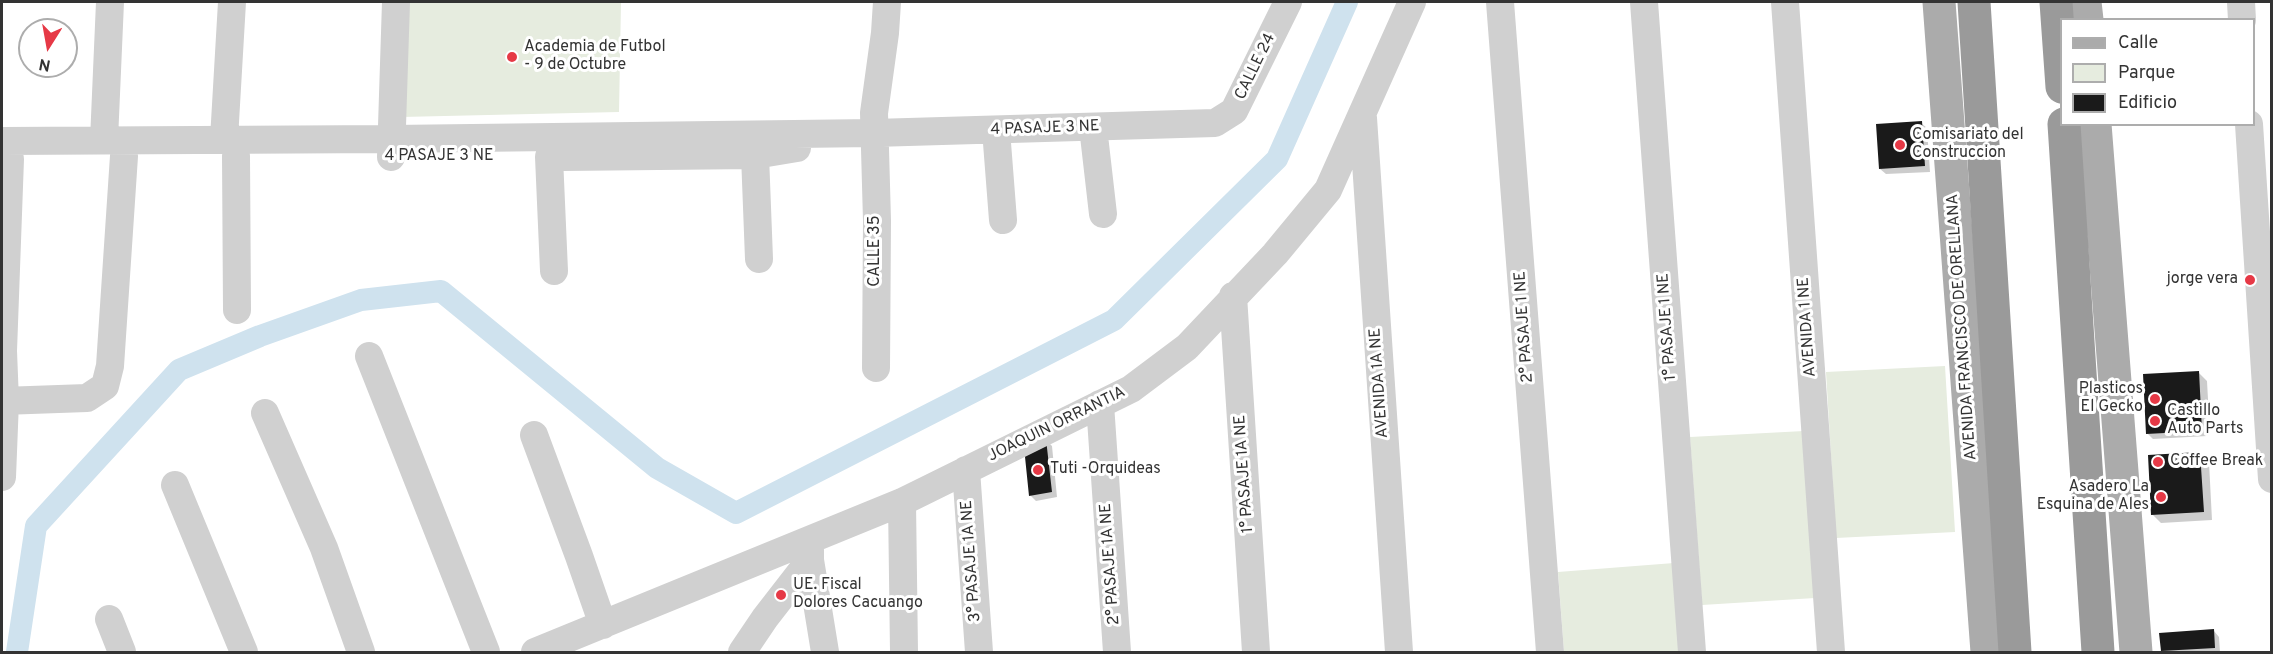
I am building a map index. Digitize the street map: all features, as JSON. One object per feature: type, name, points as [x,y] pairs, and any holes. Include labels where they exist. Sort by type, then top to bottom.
[{"type":"highway","name":"AVENIDA FRANCISCO DE ORELLANA","points":[[1974,2],[2015,652]]},
{"type":"highway","points":[[2056,2],[2060,70]]},
{"type":"highway","points":[[2064,126],[2098,652]]},
{"type":"main road","name":"AVENIDA FRANCISCO DE ORELLANA","points":[[1939,2],[1987,652]]},
{"type":"main road","points":[[2085,2],[2087,18]]},
{"type":"main road","points":[[2095,126],[2136,652]]},
{"type":"street","points":[[3,401],[87,398],[105,386],[111,366],[114,148],[110,2]]},
{"type":"street","points":[[232,2],[230,148],[237,310]]},
{"type":"street","points":[[391,148],[396,2]]},
{"type":"street","name":"CALLE 35","points":[[876,368],[877,221],[874,113],[887,2]]},
{"type":"street","name":"CALLE 24","points":[[1215,123],[1234,111],[1288,2]]},
{"type":"street","name":"JOAQUIN ORRANTIA","points":[[535,652],[810,550],[1131,389],[1187,347],[1275,254],[1328,190],[1412,2]]},
{"type":"street","name":"2° PASAJE 1 NE","points":[[1500,2],[1550,652]]},
{"type":"street","name":"1° PASAJE 1 NE","points":[[1644,2],[1692,652]]},
{"type":"street","name":"AVENIDA 1 NE","points":[[1785,2],[1831,652]]},
{"type":"street","points":[[2241,2],[2242,18]]},
{"type":"street","name":"AVENIDA 1A NE","points":[[1362,113],[1399,652]]},
{"type":"street","name":"4 PASAJE 3 NE","points":[[4,152],[114,148],[391,148],[1215,123]]},
{"type":"street","points":[[2249,126],[2271,479]]},
{"type":"street","points":[[1093,127],[1103,214]]},
{"type":"street","points":[[996,130],[1003,220]]},
{"type":"street","name":"4 PASAJE 3 NE","points":[[391,148],[549,157],[755,155],[874,133]]},
{"type":"street","points":[[2,477],[4,152]]},
{"type":"street","points":[[755,155],[759,259]]},
{"type":"street","points":[[549,157],[554,271]]},
{"type":"street","name":"1° PASAJE 1A NE","points":[[1233,296],[1256,652]]},
{"type":"street","points":[[369,356],[486,652]]},
{"type":"street","name":"2° PASAJE 1A NE","points":[[1100,404],[1117,652]]},
{"type":"street","points":[[265,413],[324,548],[361,652]]},
{"type":"street","points":[[534,435],[603,625]]},
{"type":"street","name":"3° PASAJE 1A NE","points":[[966,470],[979,652]]},
{"type":"street","points":[[175,484],[244,652]]},
{"type":"street","points":[[902,502],[904,652]]},
{"type":"street","points":[[742,652],[810,550]]},
{"type":"street","points":[[810,550],[825,652]]},
{"type":"street","points":[[110,619],[122,652]]},
{"type":"green space","name":"Academia de Futbol - 9 de Octubre","points":[[406,2],[621,2],[619,112],[401,117]]},
{"type":"green space","points":[[1945,366],[1955,532],[1836,538],[1826,372]]},
{"type":"green space","points":[[1804,431],[1815,598],[1702,605],[1690,437]]},
{"type":"green space","points":[[1674,563],[1681,652],[1564,652],[1558,572]]},
{"type":"building","name":"Comisariato del Construccion","points":[[1922,121],[1925,166],[1879,169],[1876,124]]},
{"type":"building","points":[[2199,371],[2202,431],[2146,434],[2143,374]]},
{"type":"building","name":"Tuti -Orquideas","points":[[1046,439],[1052,492],[1029,496],[1024,447]]},
{"type":"building","points":[[2200,452],[2204,512],[2151,515],[2148,455]]},
{"type":"building","points":[[2214,629],[2215,648],[2161,651],[2159,633]]},
{"type":"waterway","points":[[17,652],[36,526],[179,370],[260,336],[361,300],[441,291],[657,468],[736,513],[1114,320],[1277,159],[1347,2]]},
{"type":"place","name":"Academia de Futbol - 9 de Octubre","points":[[512,57]]},
{"type":"place","name":"Comisariato del Construccion","points":[[1900,145]]},
{"type":"place","name":"jorge vera","points":[[2250,280]]},
{"type":"place","name":"Plasticos El Gecko","points":[[2155,399]]},
{"type":"place","name":"Castillo Auto Parts","points":[[2155,421]]},
{"type":"place","name":"Coffee Break","points":[[2158,462]]},
{"type":"place","name":"Tuti -Orquideas","points":[[1038,470]]},
{"type":"place","name":"Asadero La Esquina de Ales","points":[[2161,497]]},
{"type":"place","name":"UE. Fiscal Dolores Cacuango","points":[[781,595]]}]
